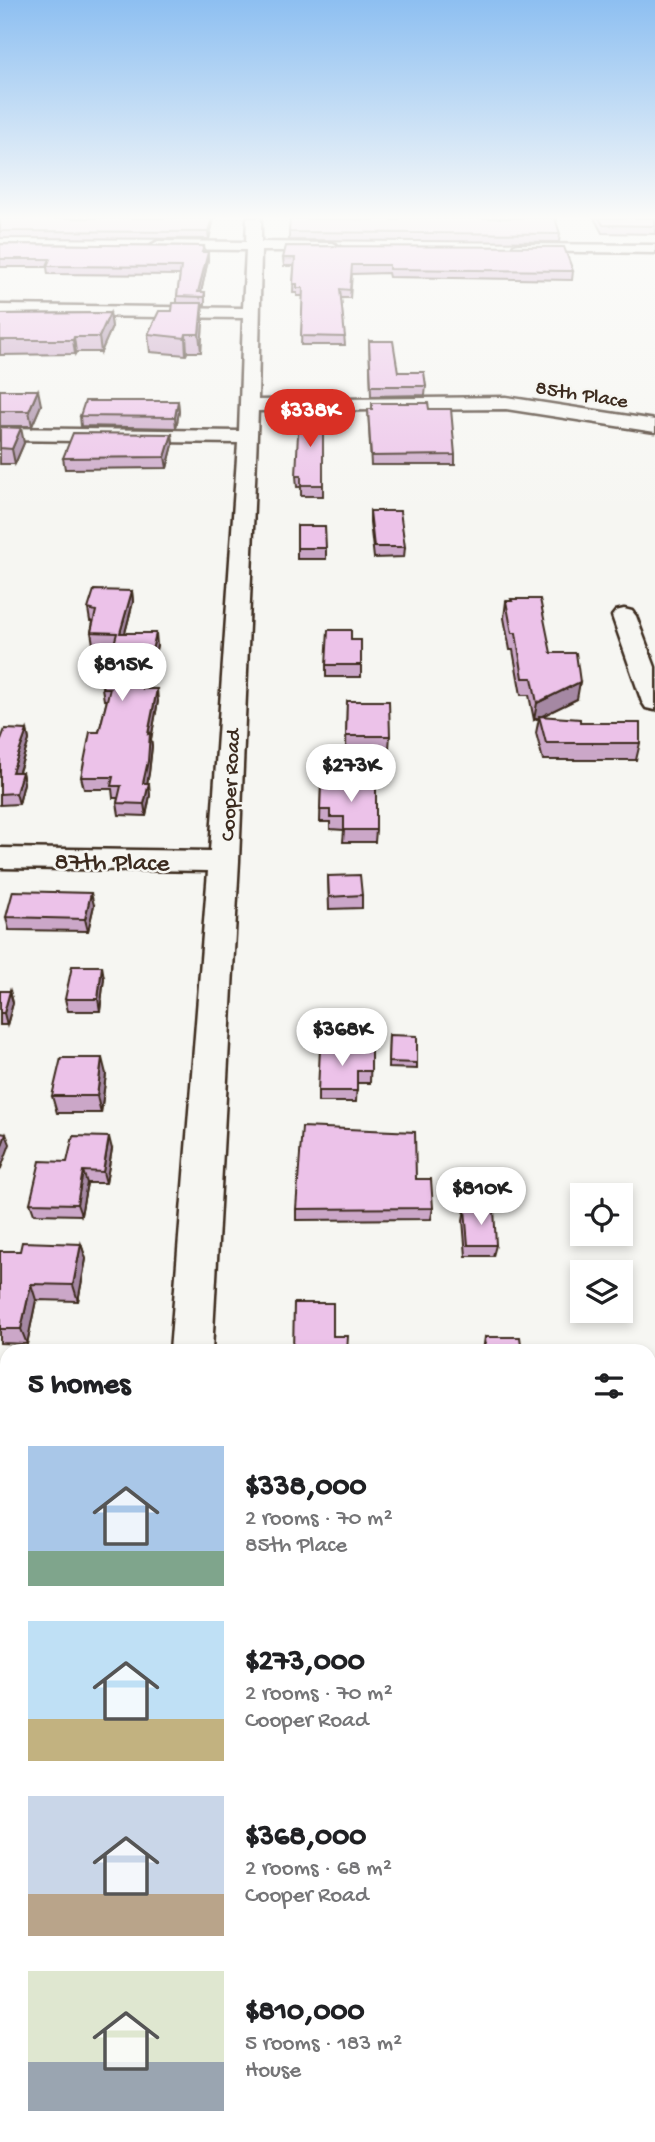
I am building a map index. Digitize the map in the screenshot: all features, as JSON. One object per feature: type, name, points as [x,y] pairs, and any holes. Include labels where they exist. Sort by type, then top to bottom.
[{"type":"street","name":"Cooper Road","points":[[191,1344],[224,861],[248,437],[251,318]]},
{"type":"street","name":"85th Place","points":[[249,406],[506,403],[655,426]]},
{"type":"street","points":[[0,434],[248,437]]},
{"type":"street","points":[[624,616],[655,702]]},
{"type":"street","name":"87th Place","points":[[0,858],[224,861]]},
{"type":"building","points":[[0,318],[108,318],[99,337],[74,337],[73,340],[0,340]]},
{"type":"building","points":[[156,318],[201,318],[199,334],[186,334],[185,338],[148,334]]},
{"type":"building","points":[[302,318],[343,318],[345,337],[301,336]]},
{"type":"building","points":[[369,341],[393,341],[398,372],[424,372],[426,386],[371,386]]},
{"type":"building","points":[[0,390],[38,390],[29,411],[0,411]]},
{"type":"building","points":[[85,401],[178,401],[175,417],[80,416]]},
{"type":"building","points":[[372,403],[428,403],[429,409],[451,409],[455,455],[371,456],[368,409],[372,409]]},
{"type":"building","points":[[299,412],[323,412],[323,485],[301,485],[301,476],[296,476]]},
{"type":"building","points":[[0,427],[21,428],[12,449],[0,448]]},
{"type":"building","points":[[73,433],[172,434],[165,457],[63,458]]},
{"type":"building","points":[[370,511],[400,511],[405,547],[374,547]]},
{"type":"building","points":[[297,526],[325,526],[326,548],[297,548]]},
{"type":"building","points":[[94,590],[132,591],[120,633],[156,633],[143,689],[157,689],[148,734],[150,733],[148,761],[143,783],[149,783],[144,804],[117,803],[121,786],[111,786],[113,777],[81,777],[90,732],[99,732],[110,688],[102,688],[117,633],[91,632],[96,611],[88,609]]},
{"type":"building","points":[[511,599],[540,599],[551,653],[576,653],[580,682],[537,703],[532,678],[523,678],[516,633],[512,633],[506,601],[512,601]]},
{"type":"building","points":[[328,630],[351,630],[351,640],[361,640],[361,665],[326,665]]},
{"type":"building","points":[[347,701],[389,701],[390,736],[346,736]]},
{"type":"building","points":[[539,716],[580,719],[580,723],[640,723],[640,743],[546,743]]},
{"type":"building","points":[[5,729],[27,730],[12,772],[22,772],[16,793],[0,794],[0,742]]},
{"type":"building","points":[[376,782],[376,830],[344,830],[344,817],[330,817],[330,810],[320,810],[321,784]]},
{"type":"building","points":[[360,875],[362,895],[329,897],[328,876]]},
{"type":"building","points":[[13,891],[91,893],[85,919],[6,917]]},
{"type":"building","points":[[72,966],[102,966],[98,999],[65,999]]},
{"type":"building","points":[[0,991],[10,991],[4,1013],[0,1013]]},
{"type":"building","points":[[389,1035],[417,1036],[417,1063],[388,1062]]},
{"type":"building","points":[[320,1048],[371,1049],[371,1071],[357,1071],[357,1091],[318,1091]]},
{"type":"building","points":[[61,1058],[102,1058],[97,1096],[52,1096]]},
{"type":"building","points":[[302,1127],[415,1132],[416,1179],[431,1179],[433,1208],[296,1209]]},
{"type":"building","points":[[0,1133],[6,1134],[0,1150]]},
{"type":"building","points":[[73,1136],[109,1137],[103,1172],[83,1171],[77,1204],[30,1203],[40,1161],[67,1162]]},
{"type":"building","points":[[465,1209],[494,1209],[496,1245],[468,1245]]},
{"type":"building","points":[[22,1242],[81,1244],[73,1285],[31,1284],[21,1329],[0,1329],[0,1251],[20,1251]]},
{"type":"building","points":[[294,1303],[333,1303],[333,1336],[348,1336],[347,1344],[293,1344]]},
{"type":"building","points":[[485,1337],[520,1337],[521,1344],[486,1344]]}]
